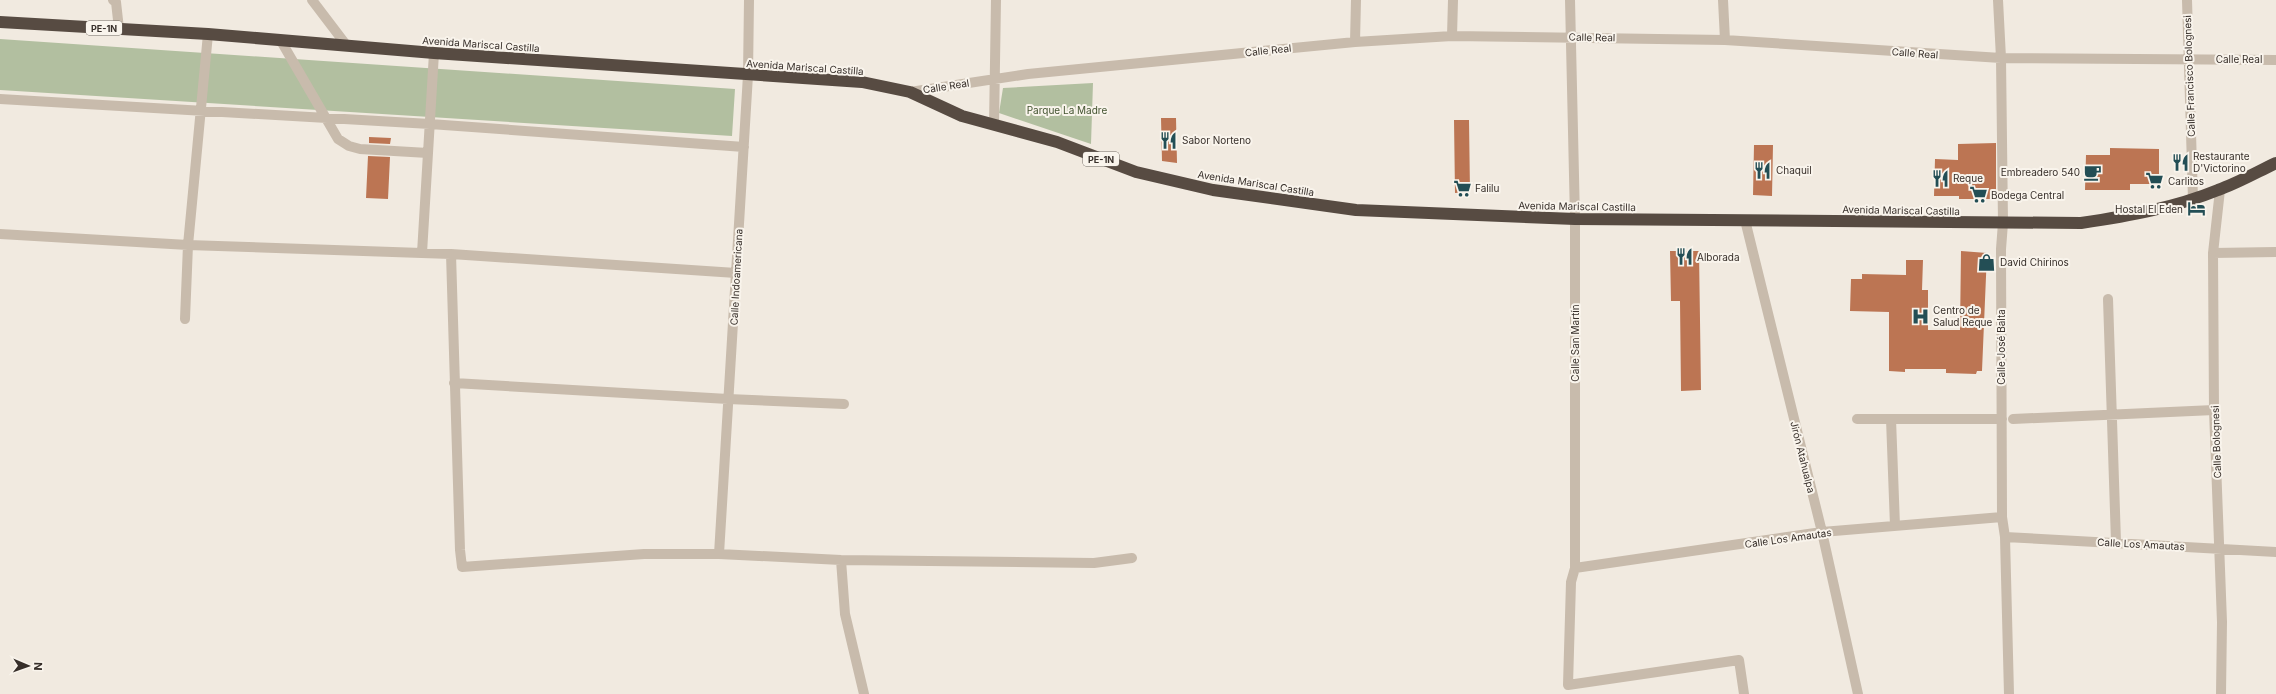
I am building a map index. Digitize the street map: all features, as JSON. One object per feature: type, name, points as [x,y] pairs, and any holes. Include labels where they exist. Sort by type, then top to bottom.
[{"type":"highway","name":"Avenida Mariscal Castilla","points":[[0,22],[208,34],[434,53],[748,75],[806,77],[862,82],[910,92],[962,116],[1057,142],[1136,172],[1213,190],[1356,210],[1575,220],[2081,223],[2138,214],[2193,199],[2220,190],[2276,163]]},
{"type":"street","points":[[312,0],[347,46]]},
{"type":"street","name":"Calle Indoamericana","points":[[719,554],[748,75],[749,0]]},
{"type":"street","points":[[994,125],[996,79],[996,0]]},
{"type":"street","points":[[1355,42],[1356,0]]},
{"type":"street","points":[[1452,36],[1453,0]]},
{"type":"street","name":"Calle San Martín","points":[[1570,0],[1575,220],[1575,568],[1571,582],[1568,685],[1739,660],[1744,694]]},
{"type":"street","points":[[1723,0],[1725,40]]},
{"type":"street","name":"Calle José Balta","points":[[1998,0],[2001,58],[2003,223],[2001,249],[2002,517],[2005,537],[2009,694]]},
{"type":"street","name":"Calle Francisco Bolognesi","points":[[2187,0],[2190,59],[2193,199]]},
{"type":"street","points":[[115,1],[119,29]]},
{"type":"street","points":[[185,319],[188,245],[208,34]]},
{"type":"street","name":"Calle Real","points":[[910,92],[996,79],[1355,42],[1452,36],[1725,40],[2001,58],[2276,60]]},
{"type":"street","points":[[281,41],[338,139],[349,146],[360,149],[428,153]]},
{"type":"street","points":[[422,253],[434,53]]},
{"type":"street","points":[[0,99],[430,124],[744,146]]},
{"type":"street","name":"Calle Bolognesi","points":[[2220,190],[2213,253],[2214,410],[2222,622],[2221,694]]},
{"type":"street","name":"Jirón Atahualpa","points":[[1745,220],[1822,532],[1858,694]]},
{"type":"street","points":[[0,234],[188,245],[451,254],[736,273]]},
{"type":"street","points":[[2213,253],[2276,252]]},
{"type":"street","points":[[451,254],[454,383],[460,550],[462,567],[596,556],[719,554],[841,560],[1094,563],[1132,558]]},
{"type":"street","points":[[2108,299],[2116,542]]},
{"type":"street","points":[[454,383],[728,399],[844,404]]},
{"type":"street","points":[[2013,419],[2214,410]]},
{"type":"street","points":[[1857,419],[2002,419]]},
{"type":"street","points":[[1891,419],[1895,526]]},
{"type":"street","name":"Calle Los Amautas","points":[[1575,568],[1822,532],[2002,517]]},
{"type":"street","name":"Calle Los Amautas","points":[[2005,537],[2219,547],[2276,552]]},
{"type":"street","points":[[841,560],[845,614],[864,694]]},
{"type":"green space","points":[[0,39],[735,89],[732,136],[0,90]]},
{"type":"green space","name":"Parque La Madre","points":[[1093,83],[1091,144],[999,113],[1003,88]]},
{"type":"building","name":"Sabor Norteno","points":[[1161,118],[1176,118],[1177,163],[1162,161]]},
{"type":"building","points":[[1454,120],[1469,120],[1470,192],[1455,193]]},
{"type":"building","points":[[369,137],[391,138],[390,144],[369,143]]},
{"type":"building","points":[[1996,143],[1996,199],[1959,199],[1959,196],[1934,196],[1935,159],[1958,160],[1958,144]]},
{"type":"building","name":"Chaquil","points":[[1754,145],[1773,145],[1772,196],[1753,195]]},
{"type":"building","points":[[2110,148],[2159,149],[2159,184],[2130,184],[2130,190],[2085,190],[2086,155],[2110,155]]},
{"type":"building","points":[[368,156],[390,157],[388,199],[366,198]]},
{"type":"building","points":[[1670,251],[1699,251],[1701,390],[1681,391],[1680,301],[1671,301]]},
{"type":"building","points":[[1961,251],[1987,253],[1982,371],[1977,371],[1976,374],[1946,373],[1946,369],[1905,369],[1905,372],[1889,371],[1889,312],[1850,311],[1851,279],[1862,279],[1862,274],[1906,275],[1906,260],[1923,260],[1922,290],[1928,290],[1928,330],[1960,330]]},
{"type":"place","name":"Sabor Norteno","points":[[1169,140]]},
{"type":"place","name":"Restaurante D'Victorino","points":[[2180,162]]},
{"type":"place","name":"Chaquil","points":[[1763,170]]},
{"type":"place","name":"Embreadero 540","points":[[2093,172]]},
{"type":"place","name":"Reque","points":[[1940,178]]},
{"type":"place","name":"Carlitos","points":[[2155,181]]},
{"type":"place","name":"Falilu","points":[[1462,188]]},
{"type":"place","name":"Bodega Central","points":[[1978,195]]},
{"type":"place","name":"Hostal El Eden","points":[[2196,209]]},
{"type":"place","name":"Alborada","points":[[1684,257]]},
{"type":"place","name":"David Chirinos","points":[[1987,262]]},
{"type":"place","name":"Centro de Salud Reque","points":[[1920,316]]}]
